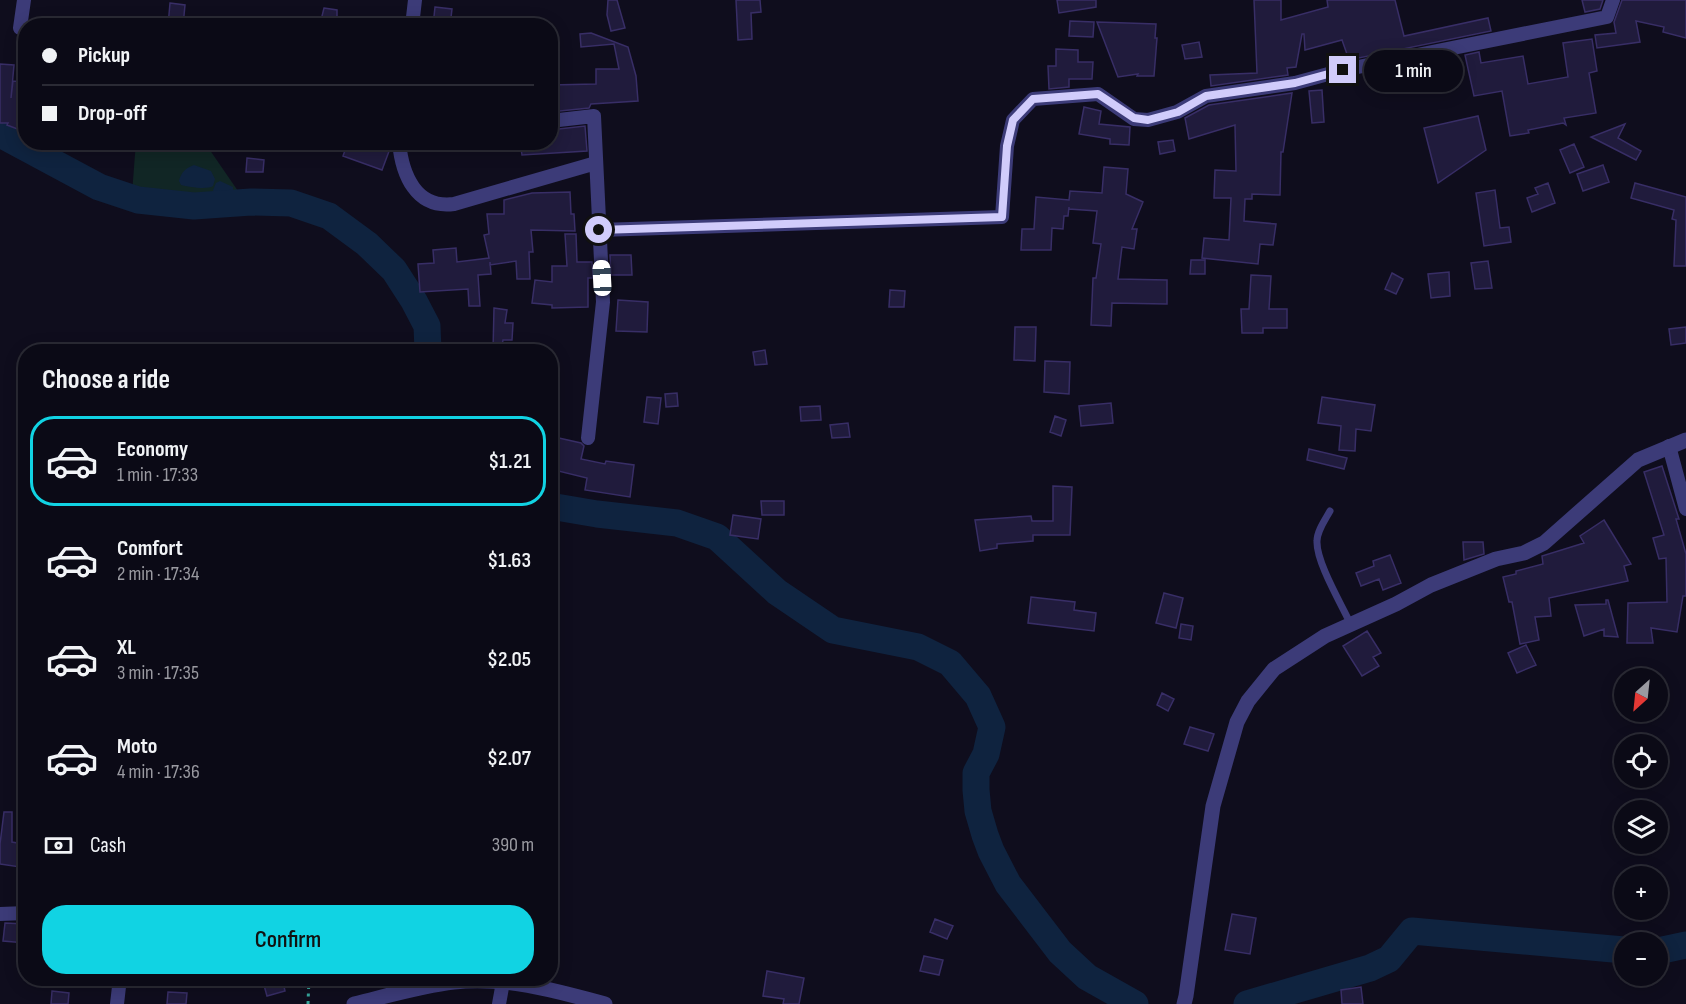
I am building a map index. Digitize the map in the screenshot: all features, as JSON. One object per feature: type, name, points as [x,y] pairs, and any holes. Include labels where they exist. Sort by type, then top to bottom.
[{"type":"street","points":[[21,18],[24,0]]},
{"type":"street","points":[[413,18],[415,0]]},
{"type":"street","points":[[599,230],[1002,217],[1007,146],[1013,120],[1033,99],[1098,94],[1134,118],[1148,120],[1178,112],[1206,96],[1295,83],[1343,70],[1607,17],[1614,0]]},
{"type":"street","points":[[558,120],[594,116],[603,302],[588,438]]},
{"type":"street","points":[[401,150],[413,187],[430,203],[441,205],[454,204],[596,163]]},
{"type":"street","points":[[1185,1000],[1213,806],[1237,722],[1248,701],[1274,669],[1325,636],[1396,604],[1431,585],[1496,560],[1524,554],[1544,543],[1638,460],[1686,440]]},
{"type":"street","points":[[1669,446],[1686,509]]},
{"type":"street","points":[[0,914],[18,913]]},
{"type":"street","points":[[117,1004],[119,986]]},
{"type":"street","points":[[354,1004],[431,986]]},
{"type":"street","points":[[499,1004],[502,986]]},
{"type":"street","points":[[526,986],[605,1004]]},
{"type":"lane","points":[[1330,511],[1321,527],[1317,541],[1319,557],[1351,625]]},
{"type":"path","points":[[308,1004],[309,986]]},
{"type":"green space","points":[[135,150],[210,150],[238,191],[226,196],[200,200],[172,199],[132,193]]},
{"type":"water","points":[[194,165],[211,171],[215,179],[213,186],[202,188],[181,185],[179,181],[183,173]]},
{"type":"water","points":[[220,181],[233,187],[233,190],[223,195],[215,194],[213,190],[216,183]]},
{"type":"building","points":[[608,0],[617,0],[625,28],[611,31],[607,15]]},
{"type":"building","points":[[736,0],[760,0],[761,12],[751,13],[752,39],[738,40]]},
{"type":"building","points":[[1057,0],[1096,0],[1096,7],[1059,13]]},
{"type":"building","points":[[1254,0],[1281,0],[1281,20],[1328,7],[1327,0],[1395,0],[1404,36],[1488,18],[1491,31],[1349,60],[1342,40],[1305,50],[1304,34],[1302,34],[1296,67],[1287,68],[1288,75],[1211,86],[1210,75],[1257,73]]},
{"type":"building","points":[[1582,0],[1603,0],[1600,9],[1585,12]]},
{"type":"building","points":[[1622,0],[1686,0],[1686,38],[1663,32],[1664,27],[1636,21],[1640,42],[1597,48],[1595,35],[1616,33],[1614,22]]},
{"type":"building","points":[[170,3],[185,5],[184,18],[169,18]]},
{"type":"building","points":[[435,7],[452,9],[451,18],[434,18]]},
{"type":"building","points":[[324,8],[337,10],[337,18],[322,18]]},
{"type":"building","points":[[1070,21],[1094,22],[1093,37],[1069,36]]},
{"type":"building","points":[[1097,22],[1156,24],[1154,76],[1137,76],[1138,74],[1118,77]]},
{"type":"building","points":[[591,33],[628,47],[636,76],[638,101],[591,104],[589,108],[558,111],[558,85],[596,84],[596,69],[619,69],[614,44],[581,47],[580,34]]},
{"type":"building","points":[[1592,39],[1597,71],[1589,73],[1596,113],[1564,118],[1566,125],[1563,123],[1510,136],[1502,91],[1474,96],[1465,55],[1479,52],[1481,63],[1523,56],[1528,84],[1568,77],[1563,43]]},
{"type":"building","points":[[1199,42],[1202,57],[1185,59],[1182,45]]},
{"type":"building","points":[[1056,49],[1078,50],[1078,62],[1093,62],[1092,79],[1069,79],[1069,87],[1049,89],[1048,66],[1056,66]]},
{"type":"building","points":[[0,64],[14,65],[11,98],[13,81],[18,82],[18,129],[7,125],[8,123],[0,123]]},
{"type":"building","points":[[1322,90],[1324,122],[1312,123],[1309,91]]},
{"type":"building","points":[[1292,93],[1283,152],[1281,152],[1280,195],[1252,194],[1252,199],[1245,199],[1244,221],[1276,224],[1273,245],[1260,244],[1258,264],[1202,258],[1204,238],[1229,240],[1231,198],[1214,198],[1215,170],[1236,171],[1235,125],[1189,139],[1185,118],[1209,105]]},
{"type":"building","points":[[1084,107],[1101,111],[1099,124],[1130,127],[1129,145],[1110,144],[1110,139],[1079,134]]},
{"type":"building","points":[[1478,116],[1486,150],[1438,183],[1424,128]]},
{"type":"building","points":[[1625,124],[1618,138],[1641,151],[1636,160],[1591,137]]},
{"type":"building","points":[[585,126],[587,151],[522,155],[521,150],[558,150],[558,129]]},
{"type":"building","points":[[1173,140],[1175,151],[1160,154],[1158,142]]},
{"type":"building","points":[[1574,144],[1584,167],[1570,173],[1560,150]]},
{"type":"building","points":[[345,150],[390,150],[382,170],[343,156]]},
{"type":"building","points":[[247,158],[264,160],[263,172],[246,172]]},
{"type":"building","points":[[1603,165],[1609,182],[1583,191],[1577,174]]},
{"type":"building","points":[[1104,167],[1128,169],[1126,194],[1143,202],[1132,229],[1137,229],[1134,249],[1122,247],[1118,279],[1167,280],[1167,304],[1112,303],[1111,326],[1091,325],[1093,278],[1096,278],[1101,244],[1093,243],[1097,211],[1069,209],[1069,207],[1068,216],[1064,216],[1063,229],[1052,228],[1051,250],[1021,250],[1022,229],[1034,229],[1036,197],[1069,200],[1070,191],[1102,193]]},
{"type":"building","points":[[1548,183],[1555,203],[1532,212],[1527,198],[1538,194],[1535,188]]},
{"type":"building","points":[[1635,183],[1686,197],[1686,266],[1674,266],[1676,220],[1672,219],[1674,210],[1631,198]]},
{"type":"building","points":[[1495,190],[1500,228],[1509,227],[1511,242],[1484,246],[1476,193]]},
{"type":"building","points":[[570,192],[571,214],[574,214],[575,231],[531,230],[533,252],[529,252],[530,279],[517,279],[516,261],[490,265],[491,274],[478,275],[480,306],[469,306],[468,289],[420,292],[418,264],[434,263],[433,250],[456,248],[457,262],[489,258],[484,235],[489,234],[487,214],[504,214],[504,200],[532,193]]},
{"type":"building","points":[[565,234],[576,234],[577,262],[592,262],[593,278],[588,278],[588,307],[552,308],[552,305],[532,303],[535,280],[552,282],[552,266],[567,266]]},
{"type":"building","points":[[610,255],[631,255],[632,275],[611,275]]},
{"type":"building","points":[[1191,260],[1205,260],[1205,274],[1190,274]]},
{"type":"building","points":[[1488,261],[1492,288],[1475,289],[1471,263]]},
{"type":"building","points":[[1449,272],[1450,296],[1431,298],[1428,274]]},
{"type":"building","points":[[1392,273],[1403,279],[1396,294],[1385,289]]},
{"type":"building","points":[[1251,275],[1271,276],[1269,309],[1287,309],[1287,328],[1263,328],[1263,333],[1242,333],[1241,309],[1249,309]]},
{"type":"building","points":[[890,290],[905,291],[904,307],[889,307]]},
{"type":"building","points":[[618,300],[648,302],[647,332],[616,331]]},
{"type":"building","points":[[494,308],[507,310],[505,323],[513,323],[512,340],[503,340],[502,344],[493,344]]},
{"type":"building","points":[[1015,327],[1036,327],[1035,361],[1014,360]]},
{"type":"building","points":[[1686,327],[1686,343],[1671,345],[1669,329]]},
{"type":"building","points":[[765,350],[767,364],[755,365],[753,352]]},
{"type":"building","points":[[1045,361],[1070,362],[1069,394],[1044,392]]},
{"type":"building","points":[[677,393],[678,406],[666,407],[665,394]]},
{"type":"building","points":[[647,397],[661,398],[658,424],[644,422]]},
{"type":"building","points":[[1322,397],[1375,405],[1371,431],[1356,429],[1355,451],[1339,450],[1341,426],[1318,423]]},
{"type":"building","points":[[1111,403],[1113,423],[1081,426],[1079,406]]},
{"type":"building","points":[[820,406],[821,420],[801,421],[800,407]]},
{"type":"building","points":[[1055,416],[1066,420],[1061,436],[1050,432]]},
{"type":"building","points":[[848,423],[850,437],[832,438],[830,425]]},
{"type":"building","points":[[558,438],[581,443],[584,446],[581,459],[605,464],[606,461],[634,465],[630,497],[585,490],[587,478],[558,471]]},
{"type":"building","points":[[1309,449],[1347,458],[1344,469],[1307,460]]},
{"type":"building","points":[[1662,466],[1679,519],[1676,519],[1686,554],[1686,596],[1683,596],[1677,632],[1651,628],[1653,643],[1627,643],[1628,603],[1667,602],[1666,558],[1659,559],[1653,538],[1664,535],[1644,472]]},
{"type":"building","points":[[1053,486],[1072,487],[1070,535],[1033,535],[1033,541],[997,544],[997,548],[980,551],[975,520],[1031,516],[1032,521],[1053,521]]},
{"type":"building","points":[[761,501],[784,501],[784,515],[762,515]]},
{"type":"building","points":[[733,515],[761,519],[758,539],[730,535]]},
{"type":"building","points":[[1604,520],[1631,564],[1624,566],[1628,581],[1549,598],[1551,616],[1535,617],[1539,640],[1520,644],[1512,602],[1509,602],[1503,577],[1543,564],[1542,556],[1584,543],[1580,536]]},
{"type":"building","points":[[1463,542],[1483,542],[1484,554],[1464,560]]},
{"type":"building","points":[[1390,555],[1401,583],[1383,590],[1379,579],[1361,586],[1356,573],[1374,566],[1373,561]]},
{"type":"building","points":[[1164,593],[1183,598],[1176,628],[1156,623]]},
{"type":"building","points":[[1031,597],[1075,602],[1074,610],[1096,613],[1094,631],[1028,623]]},
{"type":"building","points":[[1608,600],[1618,637],[1604,636],[1604,629],[1584,636],[1575,605],[1606,604]]},
{"type":"building","points":[[1181,624],[1193,626],[1191,640],[1179,638]]},
{"type":"building","points":[[1367,631],[1381,653],[1373,657],[1379,666],[1362,676],[1343,646]]},
{"type":"building","points":[[1526,645],[1536,665],[1517,673],[1508,653]]},
{"type":"building","points":[[1162,693],[1174,699],[1168,711],[1157,705]]},
{"type":"building","points":[[1190,727],[1214,734],[1208,751],[1184,744]]},
{"type":"building","points":[[4,812],[12,812],[12,842],[18,843],[18,867],[0,864]]},
{"type":"building","points":[[1232,914],[1256,918],[1250,954],[1225,950]]},
{"type":"building","points":[[935,919],[953,926],[947,939],[930,932]]},
{"type":"building","points":[[5,923],[18,924],[18,942],[3,941]]},
{"type":"building","points":[[924,956],[943,960],[939,975],[920,971]]},
{"type":"building","points":[[767,971],[804,978],[799,1004],[783,1004],[784,999],[763,996]]},
{"type":"building","points":[[264,986],[284,986],[285,991],[267,996]]},
{"type":"building","points":[[1361,987],[1363,1004],[1342,1004],[1341,990]]},
{"type":"building","points":[[52,991],[69,993],[68,1004],[51,1004]]},
{"type":"building","points":[[168,992],[187,993],[186,1004],[167,1004]]},
{"type":"waterway","points":[[0,134],[18,144]]},
{"type":"waterway","points":[[30,150],[99,187],[138,200],[194,206],[251,202],[291,203],[329,216],[367,244],[394,270],[427,326],[428,344]]},
{"type":"waterway","points":[[558,507],[677,523],[717,537],[777,592],[833,630],[918,647],[950,663],[978,696],[992,727],[986,754],[976,773],[978,811],[991,851],[1008,884],[1060,952],[1087,977],[1135,1004]]},
{"type":"waterway","points":[[1247,1004],[1370,968],[1389,959],[1412,931],[1614,949]]},
{"type":"waterway","points":[[1668,949],[1686,945]]},
{"type":"route","points":[[599,230],[1002,217],[1007,146],[1013,120],[1033,99],[1098,94],[1134,118],[1148,120],[1178,112],[1206,96],[1295,83],[1343,70]]}]
